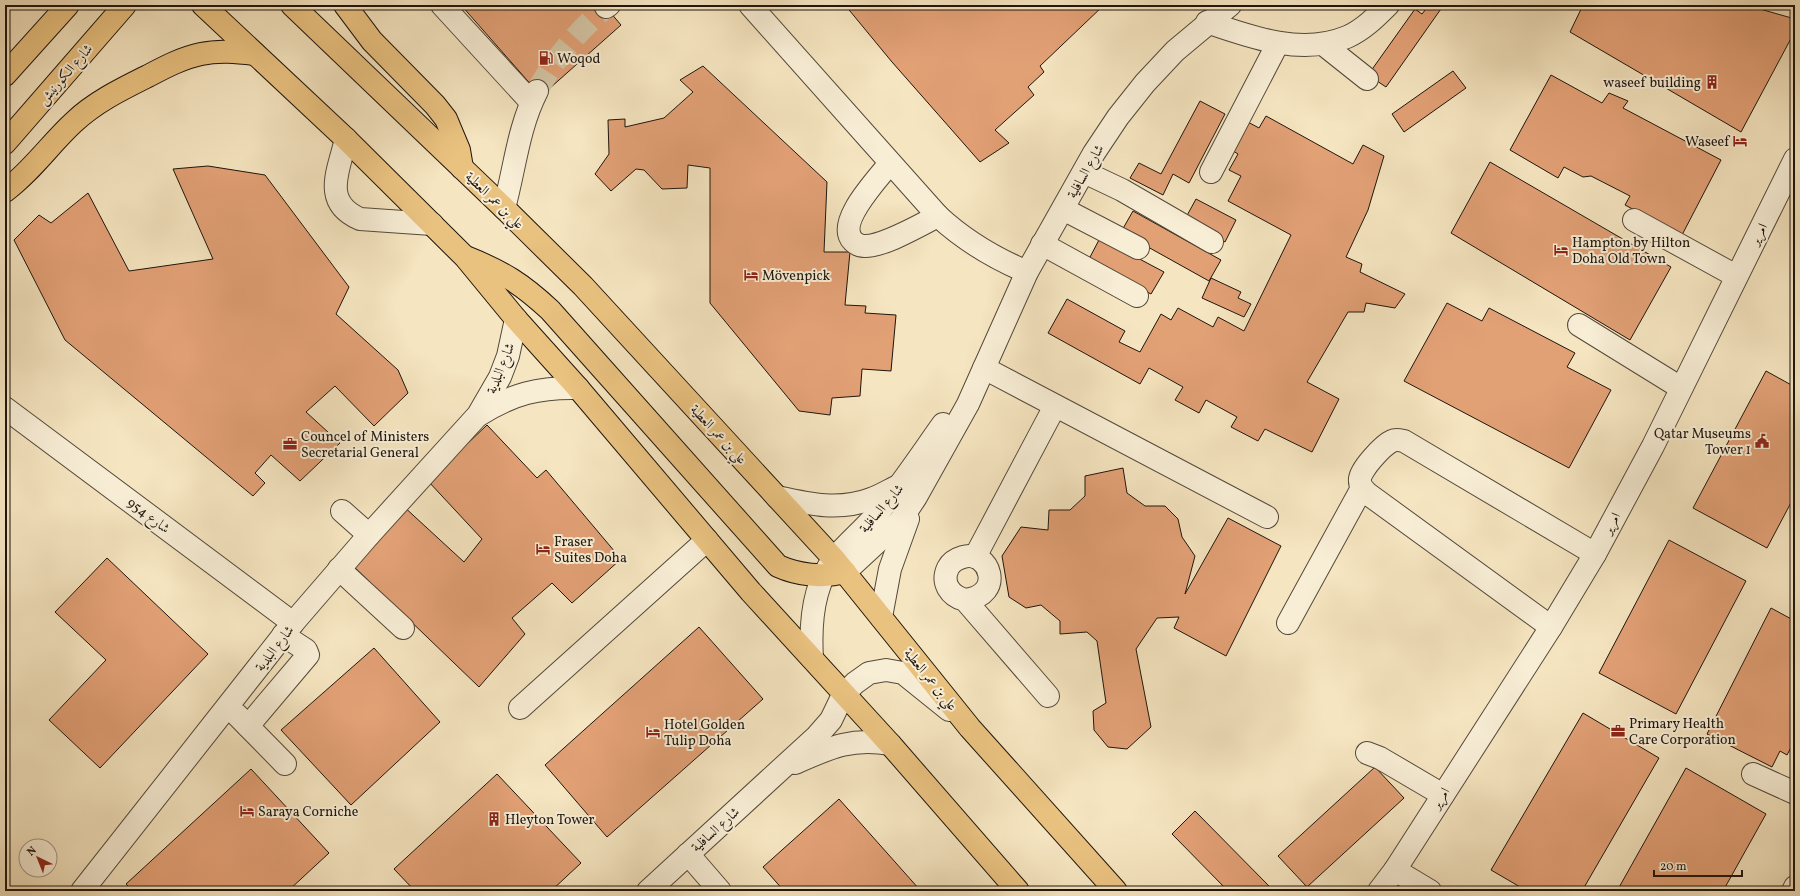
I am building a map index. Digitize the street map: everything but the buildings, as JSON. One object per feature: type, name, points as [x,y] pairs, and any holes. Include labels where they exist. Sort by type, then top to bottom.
[{"type":"main road","points":[[5,75],[68,5]]},
{"type":"main road","name":"شارع الكورنيش","points":[[5,143],[125,5]]},
{"type":"main road","points":[[203,5],[346,139],[465,257],[516,319],[578,388],[751,592],[890,744],[1018,891]]},
{"type":"main road","name":"علي بن عمر العطية","points":[[292,5],[504,208],[583,286],[777,497],[834,569],[881,617],[970,728],[1116,891]]},
{"type":"main road","points":[[345,5],[372,40],[436,104],[446,119],[459,150],[462,168]]},
{"type":"main road","points":[[5,191],[26,173],[74,122],[89,109],[117,92],[185,58],[202,53],[220,51],[255,54]]},
{"type":"main road","points":[[465,257],[488,266],[511,278],[550,310],[778,566],[790,572],[834,569]]},
{"type":"street","points":[[442,5],[534,97],[520,133],[512,167],[511,184],[504,208]]},
{"type":"street","points":[[750,5],[938,216],[972,244],[999,260],[1027,272]]},
{"type":"street","name":"شارع السافلية","points":[[812,658],[812,616],[816,596],[834,569],[881,510],[909,490],[968,404],[1027,272],[1084,172],[1118,117],[1145,83],[1175,51],[1207,22],[1230,5]]},
{"type":"street","points":[[1207,22],[1247,36],[1278,43],[1297,45],[1323,44],[1348,37],[1370,23],[1388,5]]},
{"type":"street","points":[[1211,172],[1278,43]]},
{"type":"street","points":[[1323,44],[1367,79]]},
{"type":"street","points":[[346,139],[339,170],[335,179],[338,200],[343,208],[351,215],[360,219],[432,224]]},
{"type":"street","name":"امرير","points":[[1379,891],[1395,870],[1551,627],[1595,554],[1653,446],[1795,158]]},
{"type":"street","points":[[890,163],[857,205],[852,214],[849,233],[852,239],[857,244],[864,246],[877,244],[889,240],[938,216]]},
{"type":"street","points":[[1084,172],[1134,196],[1212,242]]},
{"type":"street","points":[[1063,210],[1138,248]]},
{"type":"street","points":[[1634,220],[1736,276]]},
{"type":"street","points":[[1042,244],[1137,296]]},
{"type":"street","name":"شارع البلدية","points":[[82,891],[288,629],[369,535],[478,415],[500,377],[508,356],[516,319]]},
{"type":"street","points":[[1579,325],[1681,388]]},
{"type":"street","points":[[984,368],[1267,517]]},
{"type":"street","name":"شارع البلدية","points":[[478,415],[496,404],[516,395],[544,389],[578,388]]},
{"type":"street","points":[[975,557],[1055,406]]},
{"type":"street","name":"شارع 954","points":[[5,408],[288,629],[306,650],[308,655],[248,726]]},
{"type":"street","points":[[1551,627],[1368,494],[1362,488],[1359,480],[1362,471],[1390,442],[1396,440],[1404,441],[1595,554]]},
{"type":"street","points":[[1288,623],[1362,488]]},
{"type":"street","points":[[777,497],[804,503],[839,506],[909,490],[890,569],[881,617]]},
{"type":"street","points":[[342,511],[369,535]]},
{"type":"street","points":[[520,708],[707,540]]},
{"type":"street","points":[[965,556],[975,557],[988,569],[990,578],[988,587],[983,595],[974,599],[965,600],[957,598],[950,591],[946,583],[946,574],[950,565],[956,559],[965,556]]},
{"type":"street","points":[[339,569],[403,628]]},
{"type":"street","points":[[965,600],[1048,696]]},
{"type":"street","name":"شارع السافلية","points":[[648,891],[783,769],[831,720],[843,694],[869,673],[886,670],[903,673],[970,728]]},
{"type":"street","points":[[227,707],[285,764]]},
{"type":"street","name":"شارع السافلية","points":[[783,769],[831,748],[850,743],[873,741],[890,744]]},
{"type":"street","points":[[1367,753],[1380,758],[1443,794]]},
{"type":"street","points":[[1753,774],[1795,793]]},
{"type":"street","points":[[688,854],[720,891]]},
{"type":"street","points":[[1395,870],[1430,891]]},
{"type":"tunnel","points":[[537,91],[551,67],[567,46],[606,7]]},
{"type":"place","name":"Woqod","points":[[546,58]]},
{"type":"place","name":"waseef building","points":[[1712,82]]},
{"type":"place","name":"Waseef","points":[[1740,141]]},
{"type":"place","name":"Hampton by Hilton Doha Old Town","points":[[1561,250]]},
{"type":"place","name":"Mövenpick","points":[[751,275]]},
{"type":"place","name":"Qatar Museums Tower 1","points":[[1762,441]]},
{"type":"place","name":"Councel of Ministers Secretarial General","points":[[290,444]]},
{"type":"place","name":"Fraser Suites Doha","points":[[543,549]]},
{"type":"place","name":"Primary Health Care Corporation","points":[[1618,731]]},
{"type":"place","name":"Hotel Golden Tulip Doha","points":[[653,732]]},
{"type":"place","name":"Saraya Corniche","points":[[247,811]]},
{"type":"place","name":"Hleyton Tower","points":[[494,819]]}]
